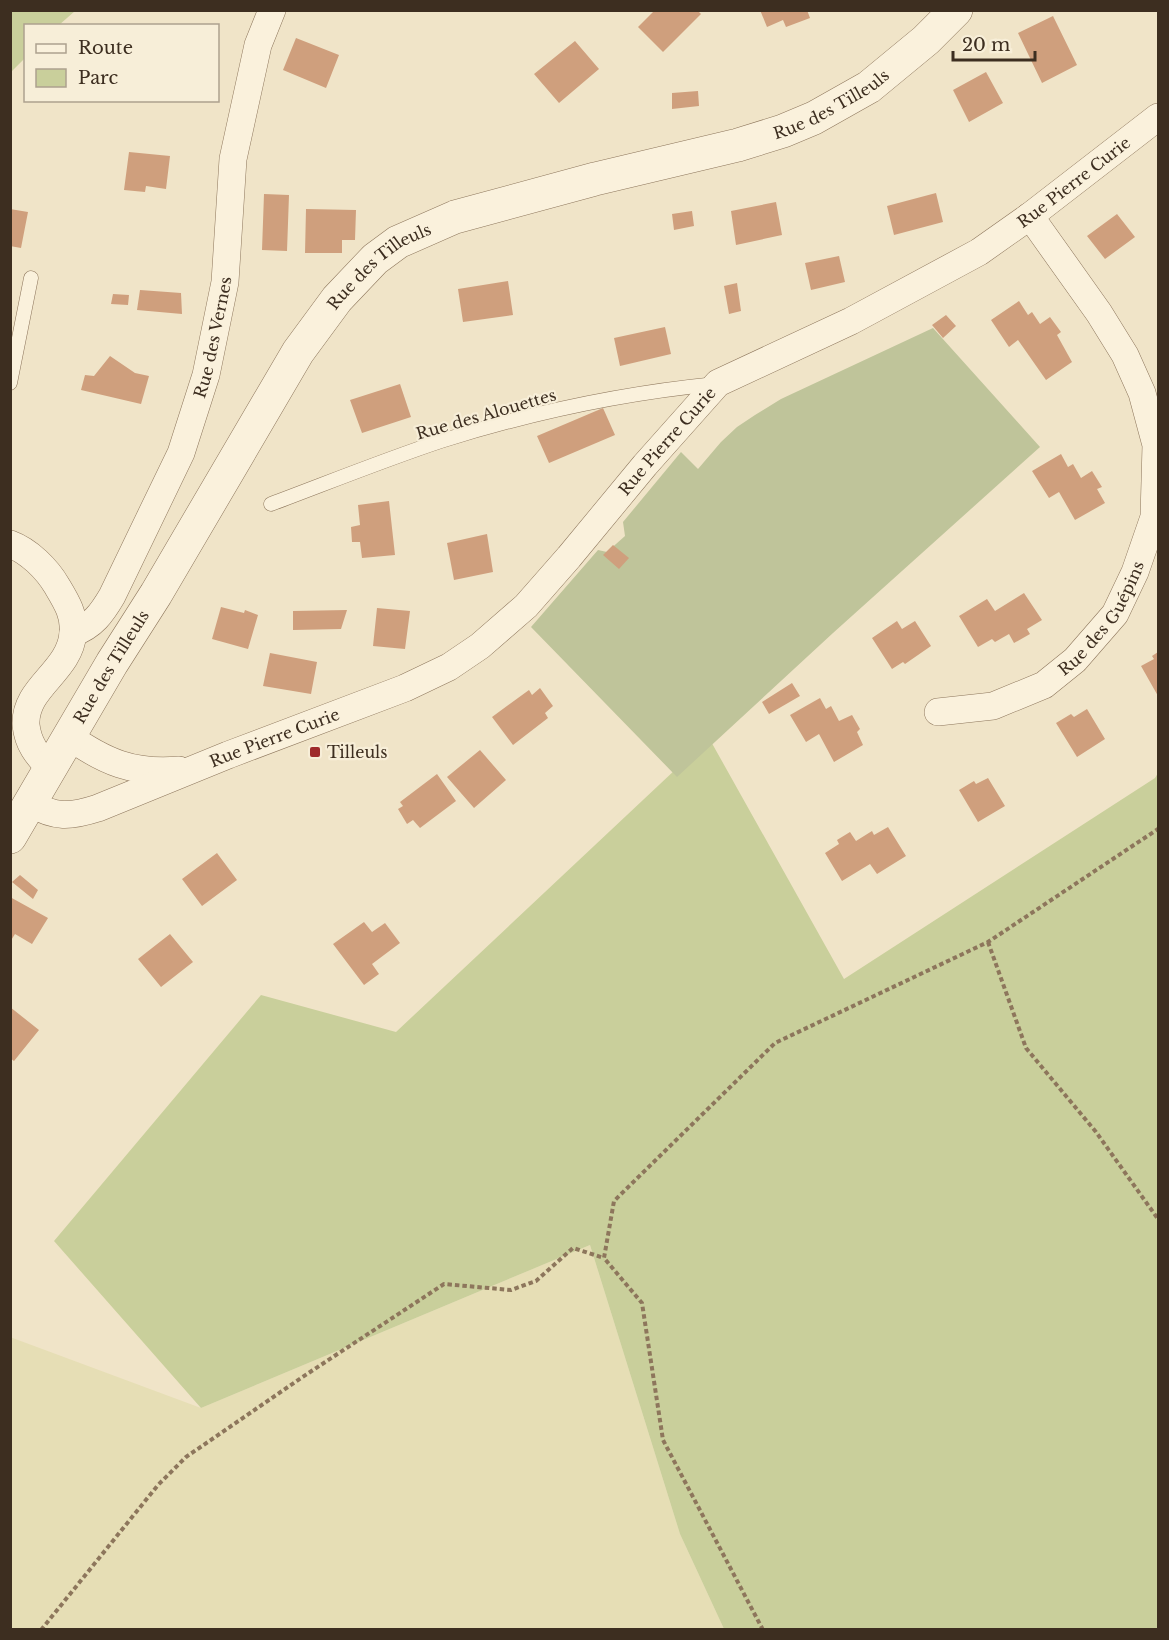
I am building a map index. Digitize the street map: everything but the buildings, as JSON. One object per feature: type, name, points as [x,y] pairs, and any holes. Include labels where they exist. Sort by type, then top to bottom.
[{"type":"street","name":"Rue des Vernes","points":[[73,633],[84,629],[101,615],[112,596],[181,453],[206,375],[225,282],[233,159],[258,45],[272,10]]},
{"type":"street","name":"Rue des Tilleuls","points":[[10,837],[68,736],[156,594],[297,352],[337,299],[375,259],[398,242],[455,217],[595,179],[738,145],[804,122],[869,87],[926,40],[956,10]]},
{"type":"street","name":"Rue Pierre Curie","points":[[30,803],[54,814],[83,813],[405,688],[449,667],[480,646],[526,606],[645,465],[718,383],[861,315],[979,252],[1030,216],[1158,117]]},
{"type":"street","name":"Rue des Guépins","points":[[938,712],[993,706],[1044,685],[1075,660],[1115,614],[1135,572],[1154,517],[1156,445],[1142,393],[1125,355],[1030,216]]},
{"type":"street","points":[[1125,355],[1158,389]]},
{"type":"street","points":[[10,544],[42,566],[55,582],[71,613],[73,633],[66,659],[34,696],[26,719],[32,747],[50,768]]},
{"type":"street","name":"Rue Pierre Curie","points":[[68,736],[109,761],[132,769],[164,772],[192,769]]},
{"type":"lane","points":[[10,383],[31,278]]},
{"type":"lane","name":"Rue des Alouettes","points":[[270,504],[441,441],[533,416],[655,390],[718,383]]},
{"type":"path","points":[[604,1258],[614,1201],[776,1043],[988,942],[1158,829]]},
{"type":"path","points":[[988,942],[1026,1048],[1096,1132],[1158,1219]]},
{"type":"path","points":[[41,1629],[158,1485],[186,1457],[444,1284],[511,1290],[536,1281],[573,1248],[604,1258],[642,1303],[663,1440],[763,1629]]},
{"type":"shaded area","points":[[590,1245],[680,1534],[724,1629],[11,1629],[10,1337],[201,1408]]},
{"type":"green space","points":[[11,10],[75,10],[60,24],[24,24],[24,59],[11,72]]},
{"type":"green space","points":[[933,328],[1040,447],[677,777],[531,627],[598,550],[607,552],[625,536],[623,522],[681,452],[698,469],[737,427],[781,399]]},
{"type":"green space","points":[[709,738],[844,979],[1155,778],[1158,773],[1158,1629],[724,1629],[680,1534],[590,1245],[201,1408],[54,1241],[261,995],[396,1032]]},
{"type":"place","name":"Tilleuls","points":[[315,752]]}]
